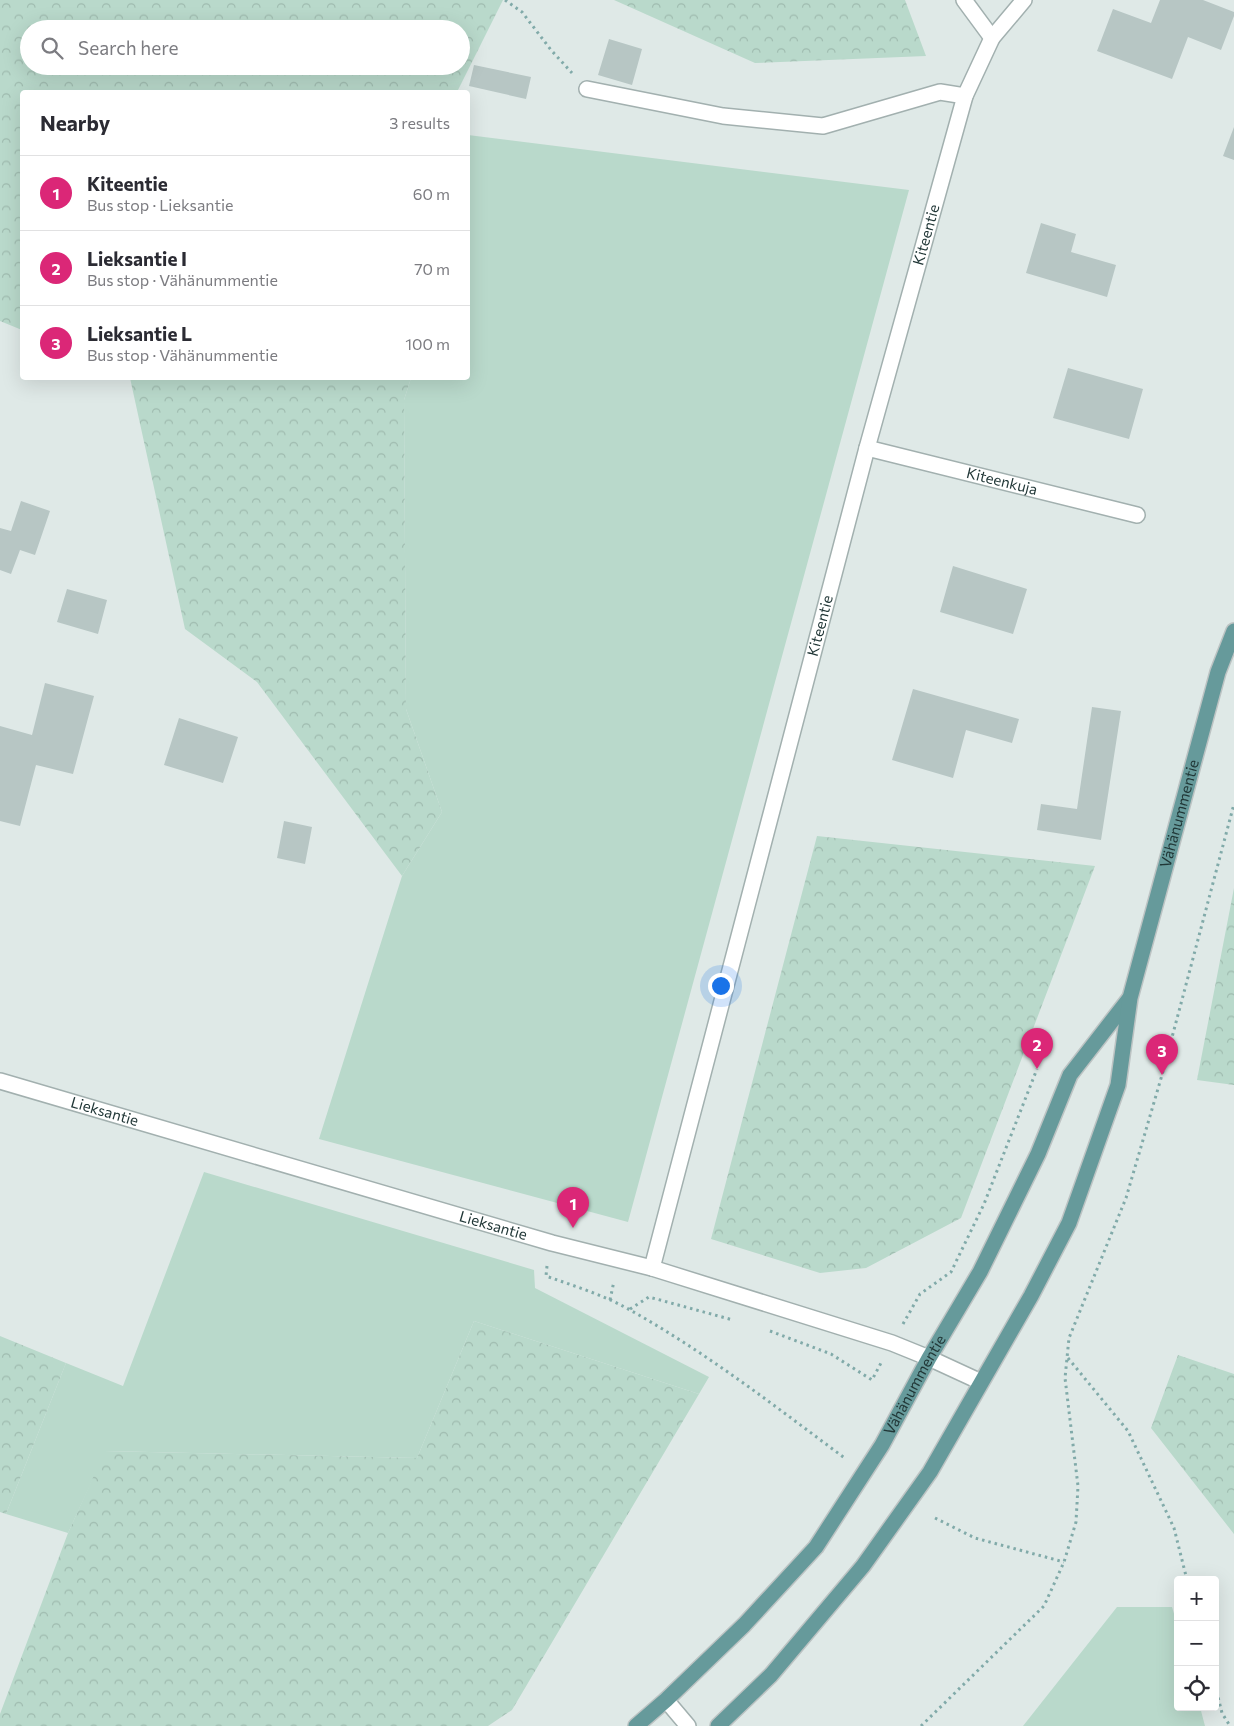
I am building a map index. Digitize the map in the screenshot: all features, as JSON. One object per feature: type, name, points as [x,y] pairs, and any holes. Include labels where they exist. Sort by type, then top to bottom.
[{"type":"main road","name":"Vähänummentie","points":[[718,1726],[771,1675],[864,1566],[930,1472],[1031,1296],[1069,1223],[1118,1085],[1130,998],[1218,672],[1234,631]]},
{"type":"main road","name":"Vähänummentie","points":[[636,1726],[666,1700],[744,1625],[816,1546],[882,1445],[929,1358],[980,1272],[1038,1154],[1070,1075],[1130,998]]},
{"type":"street","points":[[964,0],[992,38]]},
{"type":"street","name":"Kiteentie","points":[[652,1268],[867,448],[965,96],[992,38],[1024,0]]},
{"type":"street","points":[[588,89],[724,116],[823,126],[940,92],[965,96]]},
{"type":"street","name":"Kiteenkuja","points":[[867,448],[1137,515]]},
{"type":"street","name":"Lieksantie","points":[[0,1081],[552,1243],[652,1268],[892,1342],[981,1382]]},
{"type":"street","points":[[666,1700],[688,1726]]},
{"type":"path","points":[[505,0],[522,12],[551,50],[588,89]]},
{"type":"path","points":[[921,1726],[1044,1606],[1064,1562],[1076,1522],[1078,1486],[1065,1378],[1069,1338],[1126,1198],[1162,1075],[1234,804]]},
{"type":"path","points":[[764,1329],[831,1354],[872,1380],[920,1294],[950,1272],[984,1204],[1037,1069]]},
{"type":"path","points":[[552,1243],[546,1276],[630,1309],[722,1367],[853,1464]]},
{"type":"path","points":[[630,1309],[649,1297],[738,1321]]},
{"type":"path","points":[[1067,1358],[1128,1431],[1174,1528],[1186,1576]]},
{"type":"path","points":[[935,1518],[975,1538],[1064,1562]]},
{"type":"path","points":[[1219,1701],[1222,1713],[1230,1726]]},
{"type":"green space","points":[[0,0],[503,0],[470,66],[470,20],[20,20],[20,75],[466,75],[458,90],[20,90],[20,329],[0,321]]},
{"type":"green space","points":[[614,0],[905,0],[926,56],[755,63]]},
{"type":"green space","points":[[470,135],[909,190],[628,1222],[319,1139],[402,876],[442,812],[406,709],[404,400],[410,380],[470,380]]},
{"type":"green space","points":[[130,380],[410,380],[404,400],[406,709],[442,812],[402,876],[257,682],[185,629]]},
{"type":"green space","points":[[817,836],[1095,866],[961,1218],[866,1268],[820,1273],[711,1239]]},
{"type":"green space","points":[[1234,888],[1234,1085],[1197,1080]]},
{"type":"green space","points":[[204,1172],[534,1270],[535,1288],[709,1377],[699,1394],[474,1321],[417,1458],[106,1451],[68,1533],[6,1514],[66,1363],[123,1386]]},
{"type":"green space","points":[[474,1321],[699,1394],[512,1710],[488,1726],[0,1726],[0,1714],[68,1533],[105,1451],[417,1458]]},
{"type":"green space","points":[[0,1336],[66,1363],[6,1514],[0,1512]]},
{"type":"green space","points":[[1178,1355],[1234,1374],[1234,1534],[1151,1428]]},
{"type":"green space","points":[[1117,1607],[1172,1607],[1174,1614],[1174,1711],[1201,1711],[1205,1726],[1023,1726]]},
{"type":"building","points":[[1160,0],[1203,0],[1234,12],[1221,50],[1188,37],[1172,79],[1097,51],[1113,9],[1151,23]]},
{"type":"building","points":[[609,39],[642,49],[632,85],[598,75]]},
{"type":"building","points":[[474,65],[531,77],[526,99],[469,86]]},
{"type":"building","points":[[1234,127],[1234,160],[1223,156]]},
{"type":"building","points":[[1041,223],[1076,234],[1071,252],[1116,265],[1107,297],[1026,273]]},
{"type":"building","points":[[1068,368],[1143,389],[1129,439],[1053,418]]},
{"type":"building","points":[[21,501],[50,511],[35,555],[20,550],[11,574],[0,570],[0,528],[11,531]]},
{"type":"building","points":[[953,566],[1027,589],[1013,634],[940,612]]},
{"type":"building","points":[[67,589],[107,600],[98,634],[57,622]]},
{"type":"building","points":[[45,683],[94,696],[73,774],[36,765],[20,826],[0,821],[0,726],[32,735]]},
{"type":"building","points":[[913,689],[1019,719],[1012,743],[966,730],[953,778],[892,760]]},
{"type":"building","points":[[1092,707],[1121,711],[1101,840],[1037,830],[1041,804],[1077,809]]},
{"type":"building","points":[[179,718],[238,737],[223,783],[164,765]]},
{"type":"building","points":[[284,821],[312,827],[305,864],[277,858]]},
{"type":"place","name":"Lieksantie I","points":[[1037,1069]]},
{"type":"place","name":"Lieksantie L","points":[[1162,1075]]},
{"type":"place","name":"Kiteentie","points":[[573,1228]]}]
